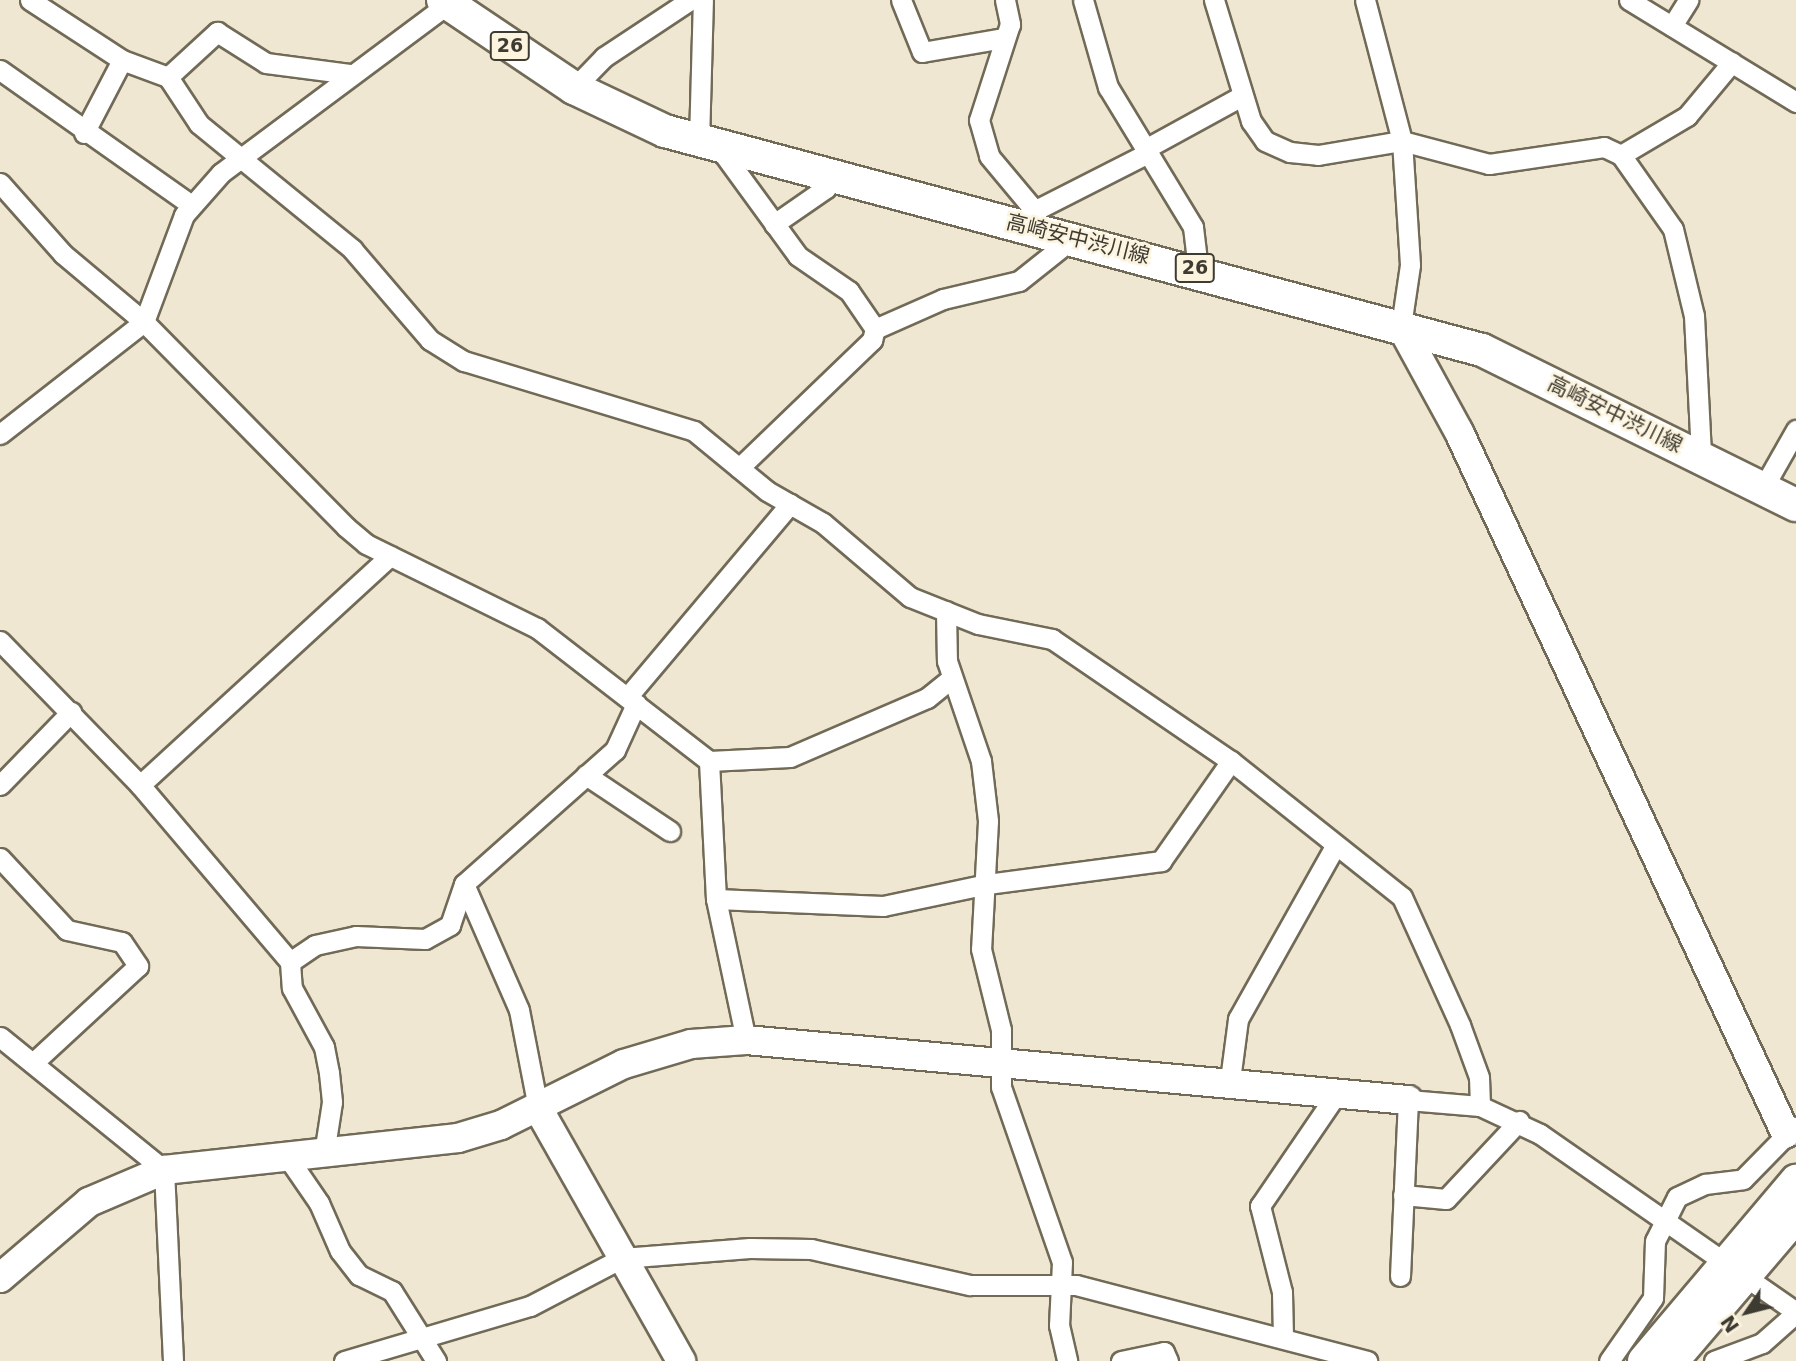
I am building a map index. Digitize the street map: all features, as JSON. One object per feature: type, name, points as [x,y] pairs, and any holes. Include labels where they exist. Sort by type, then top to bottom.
[{"type":"main road","name":"高崎安中渋川線","points":[[447,1],[574,88],[708,143],[831,175],[1035,220],[1073,238],[1198,269],[1482,349],[1796,505]]},
{"type":"main road","points":[[1672,1361],[1796,1181]]},
{"type":"main road","points":[[1644,1361],[1735,1269],[1796,1216]]},
{"type":"street","points":[[30,0],[122,60],[168,77],[199,124],[243,155],[352,249],[430,340],[464,361],[668,419],[694,430],[739,468],[790,504],[823,523],[910,597],[946,611],[1052,639],[1231,761],[1334,848],[1402,897],[1461,1025],[1479,1077],[1480,1105]]},
{"type":"street","points":[[574,88],[604,57],[690,0]]},
{"type":"street","points":[[704,0],[708,143],[797,256],[849,291],[875,329],[872,340],[739,468]]},
{"type":"street","points":[[901,0],[922,52],[1003,38]]},
{"type":"street","points":[[1005,0],[1010,24],[1003,38],[979,120],[989,156],[1035,220],[1242,96]]},
{"type":"street","points":[[1083,0],[1108,87],[1194,227],[1198,269]]},
{"type":"street","points":[[1214,0],[1242,96],[1265,141],[1290,152],[1318,155],[1402,141],[1489,164],[1604,147],[1621,155],[1673,229],[1694,316],[1701,456]]},
{"type":"street","points":[[1365,0],[1402,141],[1410,265],[1401,326],[1459,432],[1791,1129],[1743,1179],[1688,1189],[1662,1217],[1650,1270],[1653,1298],[1609,1361]]},
{"type":"street","points":[[1629,0],[1796,102]]},
{"type":"street","points":[[1672,26],[1688,0]]},
{"type":"street","points":[[0,434],[144,323],[190,204],[243,155],[447,1]]},
{"type":"street","points":[[168,77],[217,32],[266,63],[349,74]]},
{"type":"street","points":[[84,133],[122,60]]},
{"type":"street","points":[[1621,155],[1687,116],[1732,62]]},
{"type":"street","points":[[0,70],[84,133],[190,204]]},
{"type":"street","points":[[774,224],[827,188],[831,175]]},
{"type":"street","points":[[0,183],[63,254],[144,323],[346,527],[390,556],[500,605],[633,699],[709,761],[790,758],[927,698],[952,678]]},
{"type":"street","points":[[875,329],[943,299],[1019,281],[1073,238]]},
{"type":"street","points":[[1763,488],[1796,430]]},
{"type":"street","points":[[290,962],[315,945],[356,936],[437,934],[459,913],[464,884],[615,750],[633,699],[790,504]]},
{"type":"street","points":[[140,785],[390,556]]},
{"type":"street","points":[[946,611],[952,678],[981,761],[987,884],[981,949],[1004,1061],[1000,1087],[1062,1262],[1059,1325],[1067,1361]]},
{"type":"street","points":[[3,648],[71,712],[140,785],[290,962],[292,988],[324,1047],[329,1073],[325,1147]]},
{"type":"street","points":[[0,785],[71,712]]},
{"type":"street","points":[[709,761],[716,899],[746,1040]]},
{"type":"street","points":[[716,899],[883,906],[987,884],[1161,861],[1231,761]]},
{"type":"street","points":[[586,775],[670,831]]},
{"type":"street","points":[[1230,1080],[1238,1019],[1334,848]]},
{"type":"street","points":[[0,858],[67,930],[122,942],[138,967],[33,1063]]},
{"type":"street","points":[[464,884],[519,1010],[538,1108],[681,1361]]},
{"type":"street","points":[[0,1037],[163,1170],[173,1361]]},
{"type":"street","points":[[0,1278],[89,1202],[163,1170],[325,1147],[410,1147],[501,1125],[656,1052],[746,1040],[1230,1080],[1339,1090],[1408,1100],[1480,1105],[1519,1121],[1662,1217],[1796,1313],[1762,1343],[1714,1361]]},
{"type":"street","points":[[1283,1337],[1282,1292],[1260,1206],[1339,1090]]},
{"type":"street","points":[[1400,1276],[1408,1100]]},
{"type":"street","points":[[1404,1195],[1446,1199],[1519,1121]]},
{"type":"street","points":[[284,1152],[319,1203],[340,1251],[359,1275],[392,1291],[436,1361]]},
{"type":"street","points":[[344,1361],[530,1306],[622,1258],[811,1249],[970,1285],[1063,1284],[1283,1337],[1367,1361]]},
{"type":"street","points":[[1121,1361],[1164,1352],[1168,1361]]}]
